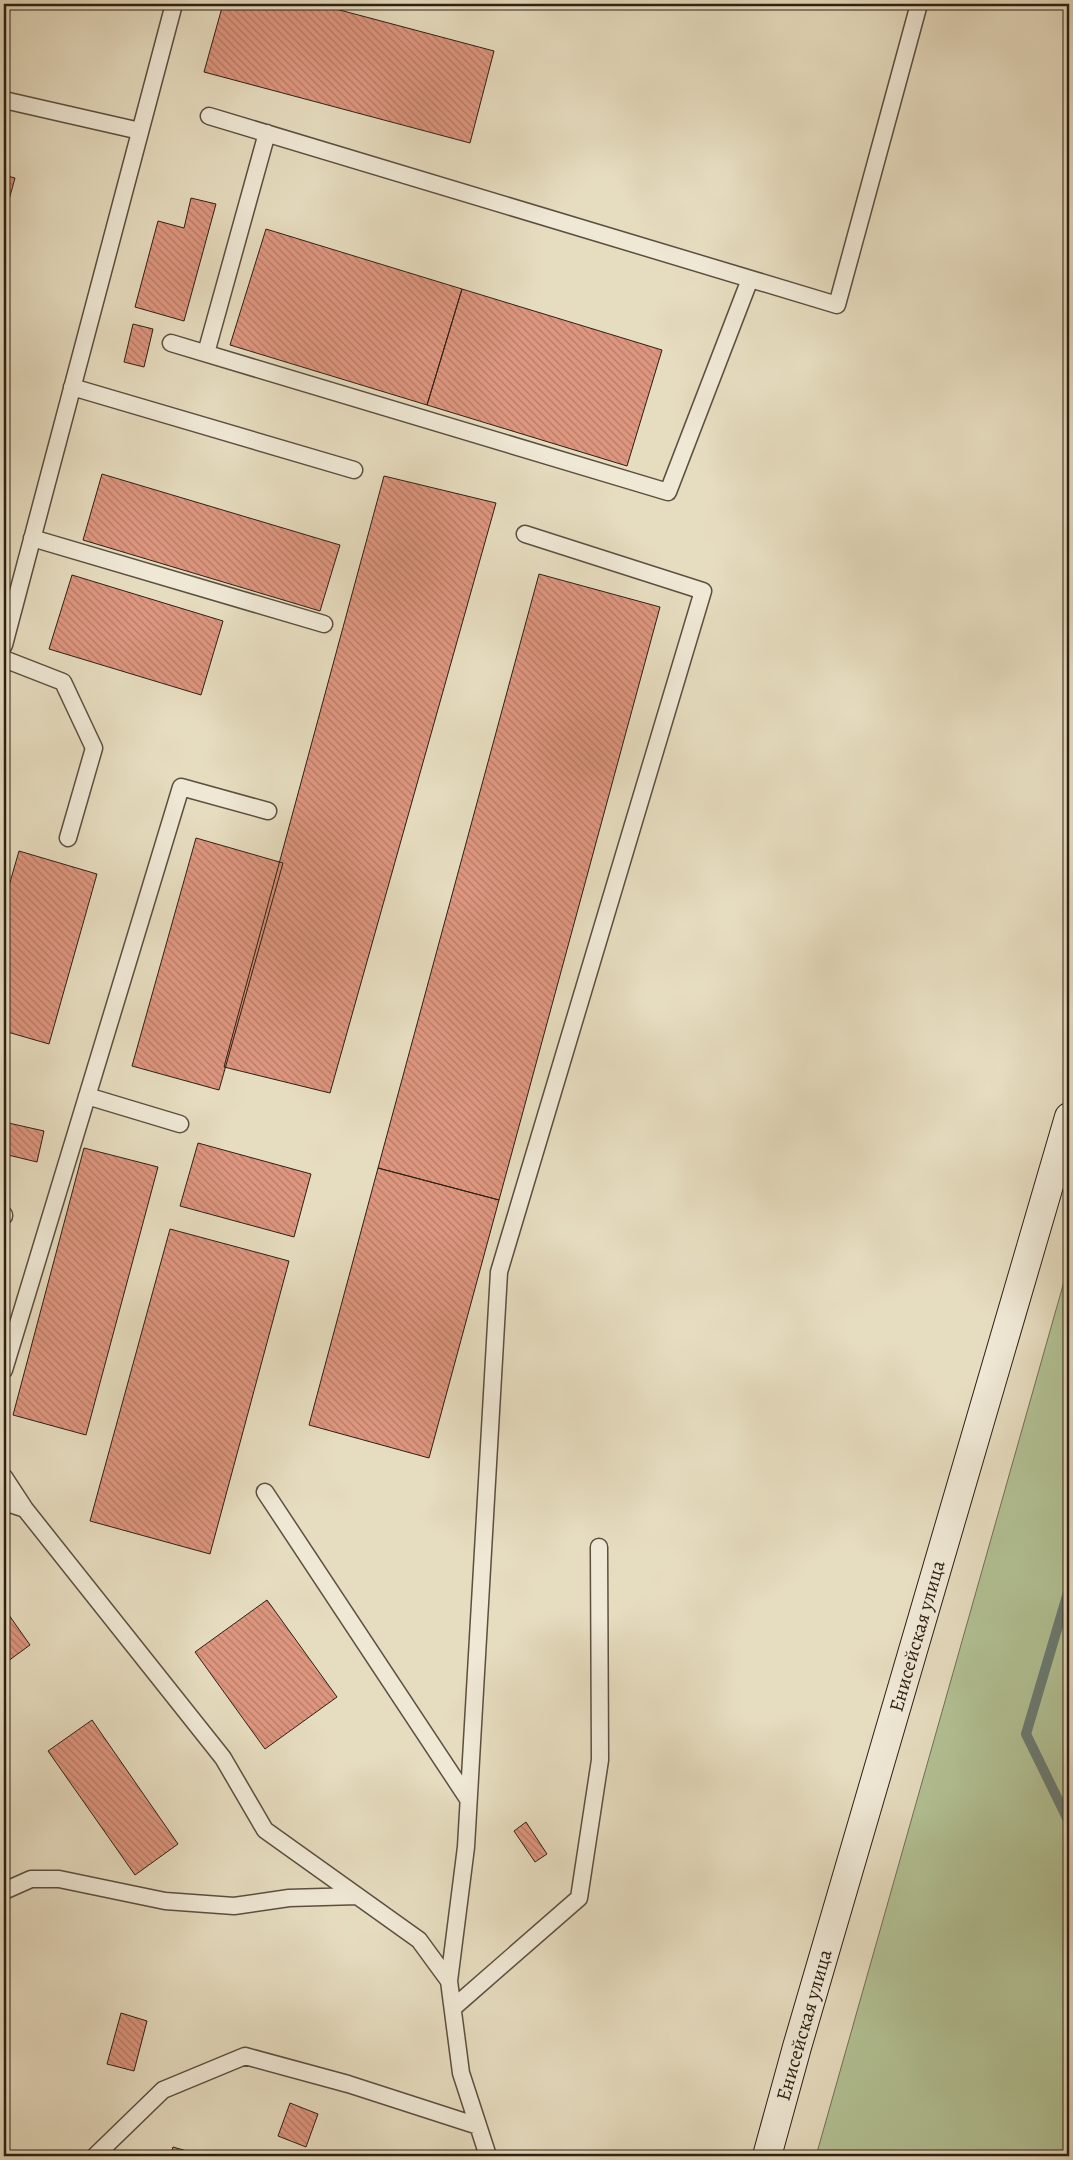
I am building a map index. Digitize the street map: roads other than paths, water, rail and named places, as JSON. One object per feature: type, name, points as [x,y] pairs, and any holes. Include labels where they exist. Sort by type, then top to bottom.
[{"type":"street","name":"Енисейская улица","points":[[767,2156],[796,2047],[1069,1117]]},
{"type":"lane","points":[[4,645],[174,4]]},
{"type":"lane","points":[[209,116],[837,305],[919,4]]},
{"type":"lane","points":[[4,100],[140,131]]},
{"type":"lane","points":[[206,353],[267,133]]},
{"type":"lane","points":[[171,343],[668,492],[750,279]]},
{"type":"lane","points":[[72,387],[354,470]]},
{"type":"lane","points":[[488,2156],[461,2073],[449,1981],[466,1847],[499,1272],[703,591],[525,534]]},
{"type":"lane","points":[[32,538],[324,624]]},
{"type":"lane","points":[[4,659],[64,682],[94,748],[68,838]]},
{"type":"lane","points":[[4,1370],[181,787],[268,811]]},
{"type":"lane","points":[[87,1096],[180,1124]]},
{"type":"lane","points":[[4,1478],[25,1509],[223,1758],[265,1830],[419,1940],[449,1981]]},
{"type":"lane","points":[[264,1492],[468,1799]]},
{"type":"lane","points":[[4,1502],[25,1509]]},
{"type":"lane","points":[[453,2008],[579,1898],[600,1760],[599,1547]]},
{"type":"lane","points":[[4,1891],[31,1879],[59,1879],[165,1901],[234,1906],[289,1898],[358,1896]]},
{"type":"lane","points":[[95,2156],[163,2090],[245,2056],[348,2084],[478,2126]]},
{"type":"waterway","points":[[1069,1589],[1026,1734],[1069,1822]]}]
